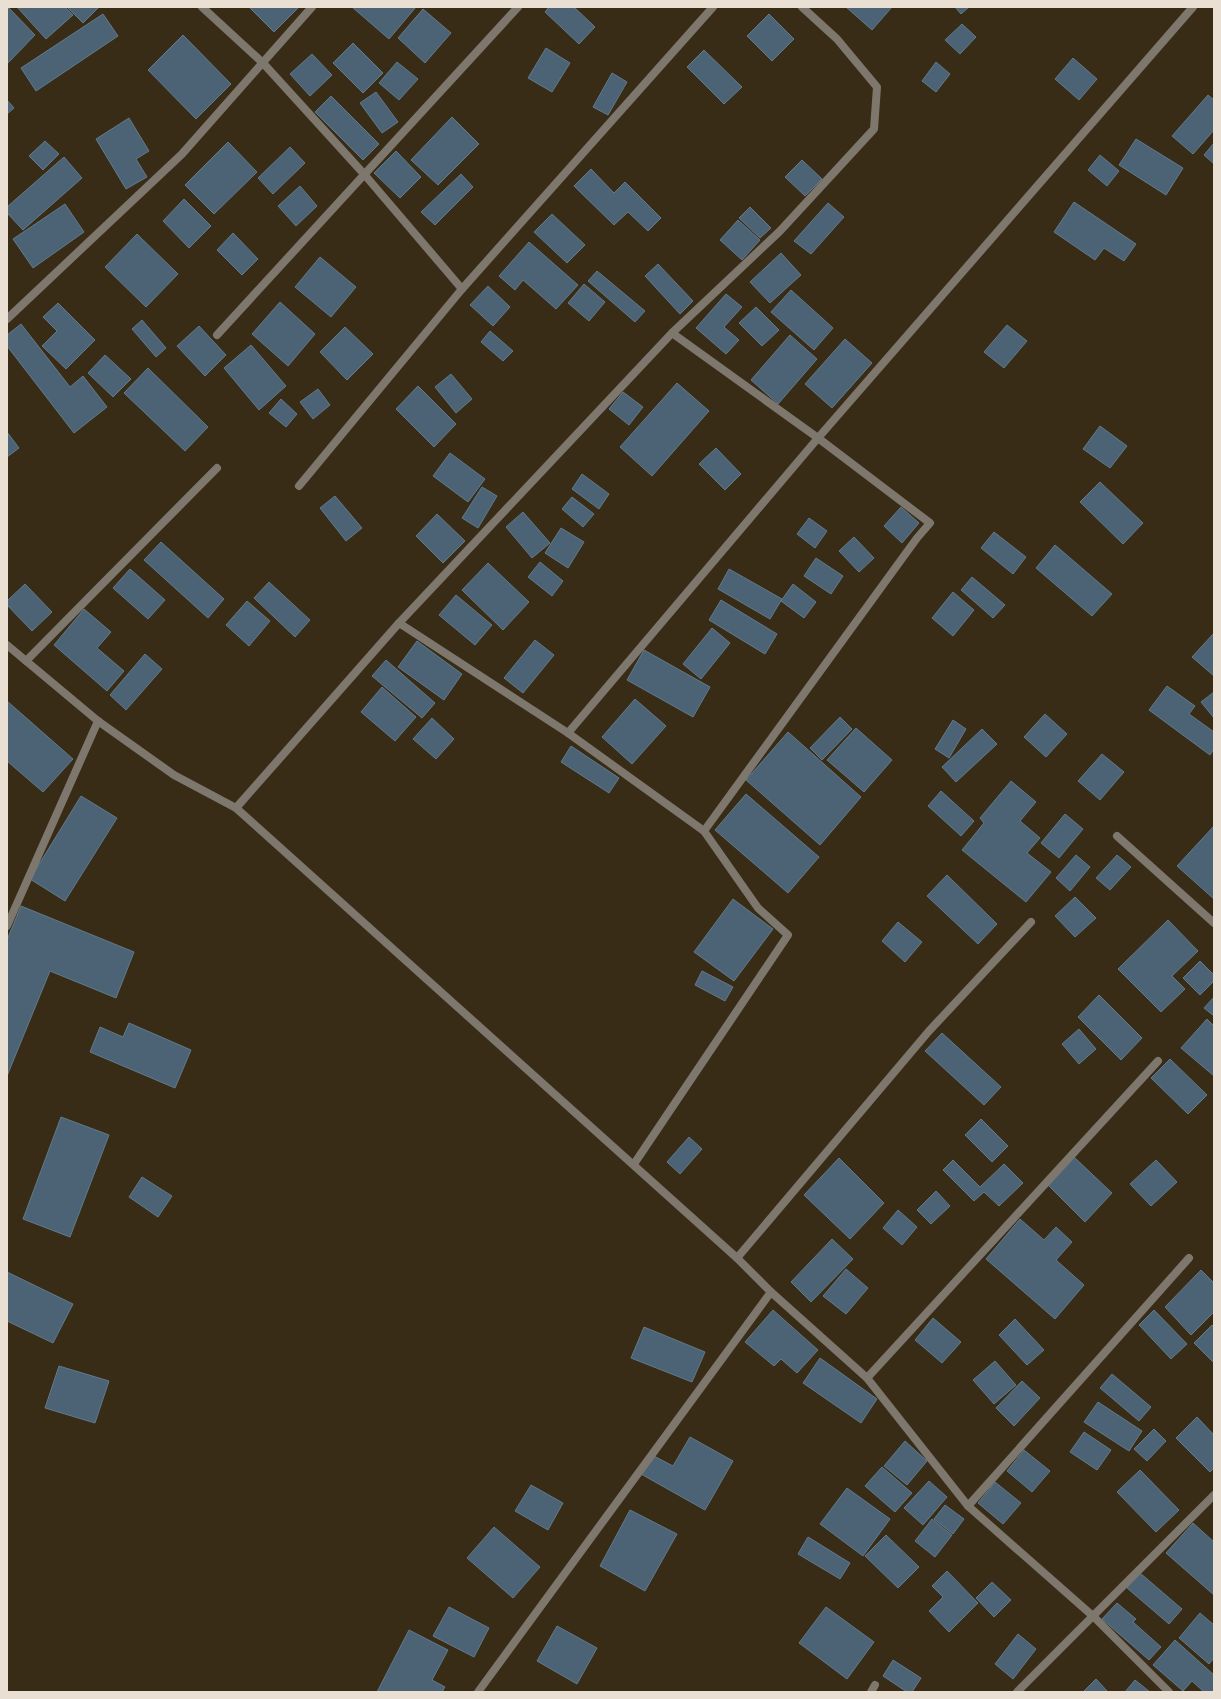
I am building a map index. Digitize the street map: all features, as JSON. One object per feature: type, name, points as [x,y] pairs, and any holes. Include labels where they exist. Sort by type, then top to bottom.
[{"type":"street","points":[[202,7],[263,63],[364,174],[462,289]]},
{"type":"street","points":[[7,319],[182,154],[312,7]]},
{"type":"street","points":[[218,335],[518,7]]},
{"type":"street","points":[[299,486],[462,289],[713,7]]},
{"type":"street","points":[[236,808],[399,623],[672,333],[780,231],[874,128],[877,87],[837,39],[802,7]]},
{"type":"street","points":[[568,733],[818,438],[1193,7]]},
{"type":"street","points":[[672,333],[818,438],[930,523],[917,538],[704,831]]},
{"type":"street","points":[[26,661],[216,468]]},
{"type":"street","points":[[399,623],[568,733],[704,831],[758,908],[788,935],[634,1164]]},
{"type":"street","points":[[7,644],[98,721],[174,776],[236,808],[634,1164],[771,1292],[867,1378],[968,1506],[1094,1617],[1169,1692]]},
{"type":"street","points":[[7,926],[98,721]]},
{"type":"street","points":[[1117,836],[1214,923]]},
{"type":"street","points":[[736,1258],[929,1031],[1031,922]]},
{"type":"street","points":[[867,1378],[1158,1061]]},
{"type":"street","points":[[968,1506],[1189,1258]]},
{"type":"street","points":[[478,1692],[771,1292]]},
{"type":"street","points":[[1017,1692],[1094,1617],[1214,1495]]},
{"type":"building","points":[[17,7],[65,7],[73,15],[46,39]]},
{"type":"building","points":[[67,7],[99,7],[83,23]]},
{"type":"building","points":[[249,7],[299,7],[274,32]]},
{"type":"building","points":[[352,7],[416,7],[389,39]]},
{"type":"building","points":[[549,7],[574,7],[595,27],[579,44],[545,12]]},
{"type":"building","points":[[846,7],[892,7],[872,30]]},
{"type":"building","points":[[955,7],[969,7],[961,14]]},
{"type":"building","points":[[9,8],[35,35],[7,64],[7,10]]},
{"type":"building","points":[[423,9],[451,33],[425,63],[398,38]]},
{"type":"building","points":[[103,14],[118,36],[36,91],[21,68]]},
{"type":"building","points":[[769,14],[794,39],[772,61],[747,36]]},
{"type":"building","points":[[962,24],[976,37],[960,54],[945,40]]},
{"type":"building","points":[[183,35],[231,84],[196,119],[148,70]]},
{"type":"building","points":[[353,43],[383,73],[363,93],[333,63]]},
{"type":"building","points":[[546,48],[570,63],[552,92],[528,78]]},
{"type":"building","points":[[704,50],[742,87],[724,104],[687,67]]},
{"type":"building","points":[[312,54],[332,75],[310,96],[290,74]]},
{"type":"building","points":[[1073,58],[1097,79],[1079,100],[1055,79]]},
{"type":"building","points":[[397,62],[418,79],[399,100],[379,83]]},
{"type":"building","points":[[936,62],[950,74],[936,92],[922,81]]},
{"type":"building","points":[[612,73],[627,82],[608,115],[593,107]]},
{"type":"building","points":[[376,92],[398,122],[382,133],[360,103]]},
{"type":"building","points":[[1208,95],[1214,100],[1214,130],[1193,154],[1172,136]]},
{"type":"building","points":[[331,96],[379,144],[363,160],[315,112]]},
{"type":"building","points":[[7,100],[14,108],[7,114]]},
{"type":"building","points":[[452,117],[479,144],[438,185],[411,160]]},
{"type":"building","points":[[129,118],[149,151],[136,159],[147,177],[126,189],[96,139]]},
{"type":"building","points":[[1136,139],[1183,168],[1166,195],[1119,165]]},
{"type":"building","points":[[45,141],[59,154],[43,170],[29,156]]},
{"type":"building","points":[[228,142],[257,172],[214,214],[185,185]]},
{"type":"building","points":[[1214,143],[1214,164],[1204,155]]},
{"type":"building","points":[[290,147],[305,163],[273,194],[258,178]]},
{"type":"building","points":[[396,151],[421,177],[400,198],[374,173]]},
{"type":"building","points":[[1100,155],[1119,171],[1107,186],[1088,170]]},
{"type":"building","points":[[64,157],[82,178],[23,230],[7,213],[7,207]]},
{"type":"building","points":[[802,160],[822,179],[805,196],[785,177]]},
{"type":"building","points":[[591,169],[614,193],[625,182],[661,218],[648,231],[628,212],[614,225],[574,186]]},
{"type":"building","points":[[461,174],[473,187],[435,225],[421,212]]},
{"type":"building","points":[[300,186],[317,206],[296,226],[278,206]]},
{"type":"building","points":[[184,199],[211,226],[189,248],[163,221]]},
{"type":"building","points":[[1074,202],[1136,244],[1124,261],[1104,248],[1095,260],[1054,232]]},
{"type":"building","points":[[828,203],[844,217],[811,254],[794,241]]},
{"type":"building","points":[[65,204],[84,232],[33,268],[13,239]]},
{"type":"building","points":[[750,207],[771,228],[760,238],[739,218]]},
{"type":"building","points":[[552,214],[585,245],[567,263],[534,232]]},
{"type":"building","points":[[738,220],[760,240],[742,260],[720,240]]},
{"type":"building","points":[[233,233],[258,259],[242,275],[217,250]]},
{"type":"building","points":[[137,234],[178,274],[146,307],[105,267]]},
{"type":"building","points":[[529,242],[578,285],[556,309],[523,280],[515,290],[499,276]]},
{"type":"building","points":[[781,253],[801,275],[770,303],[750,282]]},
{"type":"building","points":[[320,257],[356,287],[331,317],[295,287]]},
{"type":"building","points":[[658,264],[693,301],[680,314],[645,276]]},
{"type":"building","points":[[597,271],[645,311],[635,322],[588,281]]},
{"type":"building","points":[[584,284],[605,302],[589,321],[568,303]]},
{"type":"building","points":[[488,286],[510,307],[493,326],[470,305]]},
{"type":"building","points":[[791,290],[833,328],[814,350],[771,312]]},
{"type":"building","points":[[726,294],[742,307],[724,327],[739,340],[726,354],[696,328]]},
{"type":"building","points":[[280,302],[315,334],[288,366],[252,334]]},
{"type":"building","points":[[58,303],[95,340],[66,369],[42,346],[57,331],[43,317]]},
{"type":"building","points":[[756,307],[779,330],[762,346],[739,323]]},
{"type":"building","points":[[142,320],[166,348],[156,357],[132,329]]},
{"type":"building","points":[[21,324],[70,387],[83,376],[107,407],[74,433],[7,346],[7,335]]},
{"type":"building","points":[[1007,325],[1027,341],[1004,368],[984,352]]},
{"type":"building","points":[[199,326],[226,355],[205,376],[177,346]]},
{"type":"building","points":[[345,327],[373,354],[347,380],[320,352]]},
{"type":"building","points":[[490,331],[513,351],[503,361],[481,342]]},
{"type":"building","points":[[790,335],[817,359],[778,404],[751,380]]},
{"type":"building","points":[[845,339],[872,363],[832,408],[805,384]]},
{"type":"building","points":[[251,345],[286,386],[259,410],[224,368]]},
{"type":"building","points":[[105,355],[131,379],[113,397],[88,373]]},
{"type":"building","points":[[148,368],[208,427],[185,451],[124,393]]},
{"type":"building","points":[[451,374],[472,399],[456,413],[435,387]]},
{"type":"building","points":[[677,383],[709,411],[652,476],[620,447]]},
{"type":"building","points":[[418,386],[456,424],[434,447],[396,409]]},
{"type":"building","points":[[318,389],[330,405],[313,419],[300,402]]},
{"type":"building","points":[[623,392],[643,407],[629,425],[609,409]]},
{"type":"building","points":[[281,399],[297,414],[286,427],[269,413]]},
{"type":"building","points":[[1100,426],[1127,446],[1110,468],[1083,449]]},
{"type":"building","points":[[7,432],[19,448],[7,457]]},
{"type":"building","points":[[716,448],[741,474],[725,490],[699,464]]},
{"type":"building","points":[[450,453],[485,479],[468,502],[433,476]]},
{"type":"building","points":[[582,474],[609,494],[599,509],[572,489]]},
{"type":"building","points":[[1100,482],[1143,523],[1123,544],[1080,502]]},
{"type":"building","points":[[482,487],[497,496],[478,528],[462,518]]},
{"type":"building","points":[[335,496],[362,528],[346,541],[320,508]]},
{"type":"building","points":[[572,497],[594,514],[583,527],[562,509]]},
{"type":"building","points":[[901,507],[919,523],[902,543],[884,526]]},
{"type":"building","points":[[523,512],[550,543],[532,558],[506,527]]},
{"type":"building","points":[[437,514],[465,541],[443,563],[416,536]]},
{"type":"building","points":[[809,518],[827,531],[815,548],[797,534]]},
{"type":"building","points":[[561,528],[584,542],[568,568],[545,553]]},
{"type":"building","points":[[994,532],[1026,557],[1013,574],[981,548]]},
{"type":"building","points":[[854,537],[874,558],[859,572],[839,551]]},
{"type":"building","points":[[161,542],[224,599],[208,618],[144,560]]},
{"type":"building","points":[[1055,545],[1112,594],[1092,616],[1036,568]]},
{"type":"building","points":[[816,558],[843,576],[831,594],[804,576]]},
{"type":"building","points":[[540,562],[563,581],[552,596],[528,577]]},
{"type":"building","points":[[488,563],[529,602],[503,630],[462,590]]},
{"type":"building","points":[[130,569],[165,600],[148,619],[113,588]]},
{"type":"building","points":[[729,569],[782,599],[770,619],[718,589]]},
{"type":"building","points":[[972,577],[1005,605],[993,618],[961,590]]},
{"type":"building","points":[[269,582],[310,620],[295,637],[254,598]]},
{"type":"building","points":[[25,584],[52,612],[32,631],[7,605],[7,601]]},
{"type":"building","points":[[793,584],[816,602],[804,618],[781,601]]},
{"type":"building","points":[[953,592],[974,610],[953,636],[932,618]]},
{"type":"building","points":[[456,595],[492,625],[475,645],[439,615]]},
{"type":"building","points":[[721,600],[777,634],[765,654],[709,620]]},
{"type":"building","points":[[247,601],[270,621],[249,646],[226,625]]},
{"type":"building","points":[[84,609],[111,632],[97,648],[124,671],[107,691],[54,645]]},
{"type":"building","points":[[712,628],[730,643],[701,679],[683,664]]},
{"type":"building","points":[[1214,633],[1214,676],[1192,657]]},
{"type":"building","points":[[535,640],[554,655],[523,693],[504,678]]},
{"type":"building","points":[[417,641],[462,674],[444,700],[398,667]]},
{"type":"building","points":[[644,650],[710,687],[693,717],[627,680]]},
{"type":"building","points":[[145,654],[162,669],[126,710],[110,695]]},
{"type":"building","points":[[386,660],[435,703],[422,718],[372,676]]},
{"type":"building","points":[[1167,686],[1195,706],[1189,714],[1214,732],[1214,749],[1210,755],[1149,710]]},
{"type":"building","points":[[382,687],[416,717],[395,741],[361,712]]},
{"type":"building","points":[[1214,692],[1214,718],[1201,702]]},
{"type":"building","points":[[635,699],[666,726],[632,764],[602,737]]},
{"type":"building","points":[[7,701],[73,759],[43,792],[7,761]]},
{"type":"building","points":[[1045,714],[1067,734],[1046,757],[1024,737]]},
{"type":"building","points":[[840,717],[852,729],[822,760],[810,748]]},
{"type":"building","points":[[432,718],[454,739],[436,759],[413,739]]},
{"type":"building","points":[[953,720],[966,729],[949,758],[935,749]]},
{"type":"building","points":[[856,728],[892,760],[864,792],[827,760]]},
{"type":"building","points":[[982,729],[997,744],[956,782],[942,767]]},
{"type":"building","points":[[788,732],[861,797],[820,845],[746,780]]},
{"type":"building","points":[[571,746],[619,778],[609,793],[561,762]]},
{"type":"building","points":[[1102,754],[1124,772],[1100,800],[1078,781]]},
{"type":"building","points":[[1011,781],[1036,802],[1020,821],[1040,838],[1027,853],[1051,872],[1026,902],[962,850],[984,823],[980,818]]},
{"type":"building","points":[[941,791],[974,821],[961,836],[928,806]]},
{"type":"building","points":[[746,794],[819,857],[788,893],[715,830]]},
{"type":"building","points":[[81,796],[117,818],[65,901],[30,879]]},
{"type":"building","points":[[1065,814],[1083,829],[1059,858],[1041,843]]},
{"type":"building","points":[[1214,826],[1214,899],[1177,866]]},
{"type":"building","points":[[1076,855],[1090,867],[1070,891],[1056,878]]},
{"type":"building","points":[[1117,855],[1131,867],[1110,890],[1096,878]]},
{"type":"building","points":[[947,875],[997,924],[978,944],[927,896]]},
{"type":"building","points":[[1075,897],[1096,918],[1075,937],[1055,916]]},
{"type":"building","points":[[733,899],[773,929],[734,981],[694,952]]},
{"type":"building","points":[[21,906],[134,952],[116,998],[50,971],[7,1076],[7,940]]},
{"type":"building","points":[[1168,920],[1198,951],[1172,976],[1185,989],[1161,1012],[1118,969]]},
{"type":"building","points":[[898,922],[922,942],[905,962],[882,941]]},
{"type":"building","points":[[1200,961],[1214,975],[1214,981],[1200,995],[1183,978]]},
{"type":"building","points":[[702,971],[733,987],[725,1001],[695,985]]},
{"type":"building","points":[[1099,995],[1142,1038],[1121,1060],[1078,1017]]},
{"type":"building","points":[[1214,997],[1214,1016],[1204,1008]]},
{"type":"building","points":[[1207,1019],[1214,1026],[1214,1076],[1181,1048]]},
{"type":"building","points":[[129,1023],[191,1050],[175,1088],[90,1052],[100,1027],[123,1037]]},
{"type":"building","points":[[1079,1029],[1096,1049],[1079,1064],[1062,1044]]},
{"type":"building","points":[[942,1033],[1001,1087],[984,1105],[925,1051]]},
{"type":"building","points":[[1170,1059],[1207,1095],[1188,1114],[1151,1078]]},
{"type":"building","points":[[61,1117],[109,1135],[70,1237],[23,1219]]},
{"type":"building","points":[[981,1119],[1008,1146],[992,1162],[965,1135]]},
{"type":"building","points":[[689,1137],[702,1149],[680,1174],[667,1162]]},
{"type":"building","points":[[1074,1157],[1112,1193],[1085,1222],[1047,1184]]},
{"type":"building","points":[[839,1158],[884,1203],[850,1239],[804,1195]]},
{"type":"building","points":[[953,1160],[980,1187],[1004,1164],[1023,1183],[999,1206],[984,1192],[974,1201],[943,1170]]},
{"type":"building","points":[[1156,1160],[1177,1182],[1151,1206],[1130,1184]]},
{"type":"building","points":[[142,1177],[172,1196],[158,1217],[129,1197]]},
{"type":"building","points":[[936,1191],[950,1206],[931,1224],[917,1210]]},
{"type":"building","points":[[898,1210],[917,1227],[902,1245],[883,1228]]},
{"type":"building","points":[[1020,1219],[1044,1240],[1056,1227],[1072,1242],[1056,1260],[1084,1285],[1055,1319],[986,1259]]},
{"type":"building","points":[[832,1239],[853,1259],[811,1302],[791,1282]]},
{"type":"building","points":[[846,1269],[868,1288],[846,1314],[823,1296]]},
{"type":"building","points":[[1201,1270],[1214,1283],[1214,1312],[1191,1335],[1165,1307]]},
{"type":"building","points":[[7,1272],[73,1304],[53,1343],[7,1321]]},
{"type":"building","points":[[773,1310],[818,1350],[797,1373],[781,1359],[774,1366],[745,1342]]},
{"type":"building","points":[[1154,1310],[1187,1344],[1171,1359],[1139,1325]]},
{"type":"building","points":[[933,1318],[961,1342],[942,1363],[915,1340]]},
{"type":"building","points":[[1015,1319],[1044,1350],[1027,1365],[999,1335]]},
{"type":"building","points":[[1212,1325],[1214,1327],[1214,1363],[1194,1343]]},
{"type":"building","points":[[644,1327],[705,1352],[692,1382],[631,1358]]},
{"type":"building","points":[[820,1358],[877,1399],[861,1423],[803,1383]]},
{"type":"building","points":[[995,1361],[1016,1385],[994,1404],[973,1380]]},
{"type":"building","points":[[59,1366],[109,1381],[95,1423],[45,1408]]},
{"type":"building","points":[[1112,1374],[1151,1407],[1139,1421],[1100,1388]]},
{"type":"building","points":[[1022,1381],[1040,1398],[1014,1426],[996,1408]]},
{"type":"building","points":[[1098,1402],[1142,1431],[1129,1451],[1084,1422]]},
{"type":"building","points":[[1197,1417],[1214,1435],[1214,1468],[1210,1472],[1176,1438]]},
{"type":"building","points":[[1154,1429],[1166,1441],[1147,1461],[1134,1449]]},
{"type":"building","points":[[1084,1432],[1111,1450],[1097,1470],[1070,1452]]},
{"type":"building","points":[[690,1437],[733,1461],[705,1510],[641,1474],[652,1455],[673,1466]]},
{"type":"building","points":[[905,1441],[927,1461],[907,1485],[884,1466]]},
{"type":"building","points":[[1024,1450],[1050,1471],[1032,1492],[1007,1471]]},
{"type":"building","points":[[882,1467],[912,1493],[895,1512],[865,1486]]},
{"type":"building","points":[[1140,1470],[1179,1510],[1156,1532],[1117,1492]]},
{"type":"building","points":[[929,1481],[947,1497],[923,1525],[904,1508]]},
{"type":"building","points":[[995,1482],[1021,1503],[1003,1524],[978,1503]]},
{"type":"building","points":[[531,1485],[563,1503],[548,1530],[515,1511]]},
{"type":"building","points":[[847,1488],[890,1519],[863,1556],[820,1524]]},
{"type":"building","points":[[945,1505],[964,1519],[953,1534],[934,1519]]},
{"type":"building","points":[[630,1510],[677,1534],[645,1591],[600,1566]]},
{"type":"building","points":[[932,1519],[952,1535],[935,1557],[915,1541]]},
{"type":"building","points":[[1193,1523],[1214,1542],[1214,1595],[1166,1553]]},
{"type":"building","points":[[494,1527],[540,1567],[513,1598],[467,1558]]},
{"type":"building","points":[[886,1535],[919,1567],[898,1588],[865,1556]]},
{"type":"building","points":[[808,1537],[850,1563],[840,1579],[798,1554]]},
{"type":"building","points":[[947,1571],[978,1603],[949,1632],[929,1611],[943,1597],[932,1586]]},
{"type":"building","points":[[1140,1573],[1182,1609],[1169,1624],[1127,1588]]},
{"type":"building","points":[[992,1582],[1011,1600],[994,1617],[976,1598]]},
{"type":"building","points":[[1117,1603],[1136,1619],[1133,1622],[1161,1647],[1149,1660],[1102,1619]]},
{"type":"building","points":[[449,1607],[489,1628],[474,1657],[433,1636]]},
{"type":"building","points":[[826,1607],[874,1642],[847,1679],[799,1643]]},
{"type":"building","points":[[1200,1613],[1214,1625],[1214,1658],[1209,1664],[1179,1638]]},
{"type":"building","points":[[557,1626],[597,1648],[577,1684],[537,1661]]},
{"type":"building","points":[[409,1630],[448,1650],[432,1680],[445,1687],[442,1692],[377,1692]]},
{"type":"building","points":[[1018,1634],[1036,1649],[1013,1679],[995,1664]]},
{"type":"building","points":[[1175,1640],[1214,1675],[1214,1692],[1204,1692],[1192,1681],[1183,1691],[1153,1665]]},
{"type":"building","points":[[893,1660],[921,1678],[912,1692],[907,1692],[883,1676]]},
{"type":"building","points":[[1096,1679],[1108,1692],[1083,1692]]},
{"type":"building","points":[[1135,1680],[1150,1692],[1125,1692]]}]
